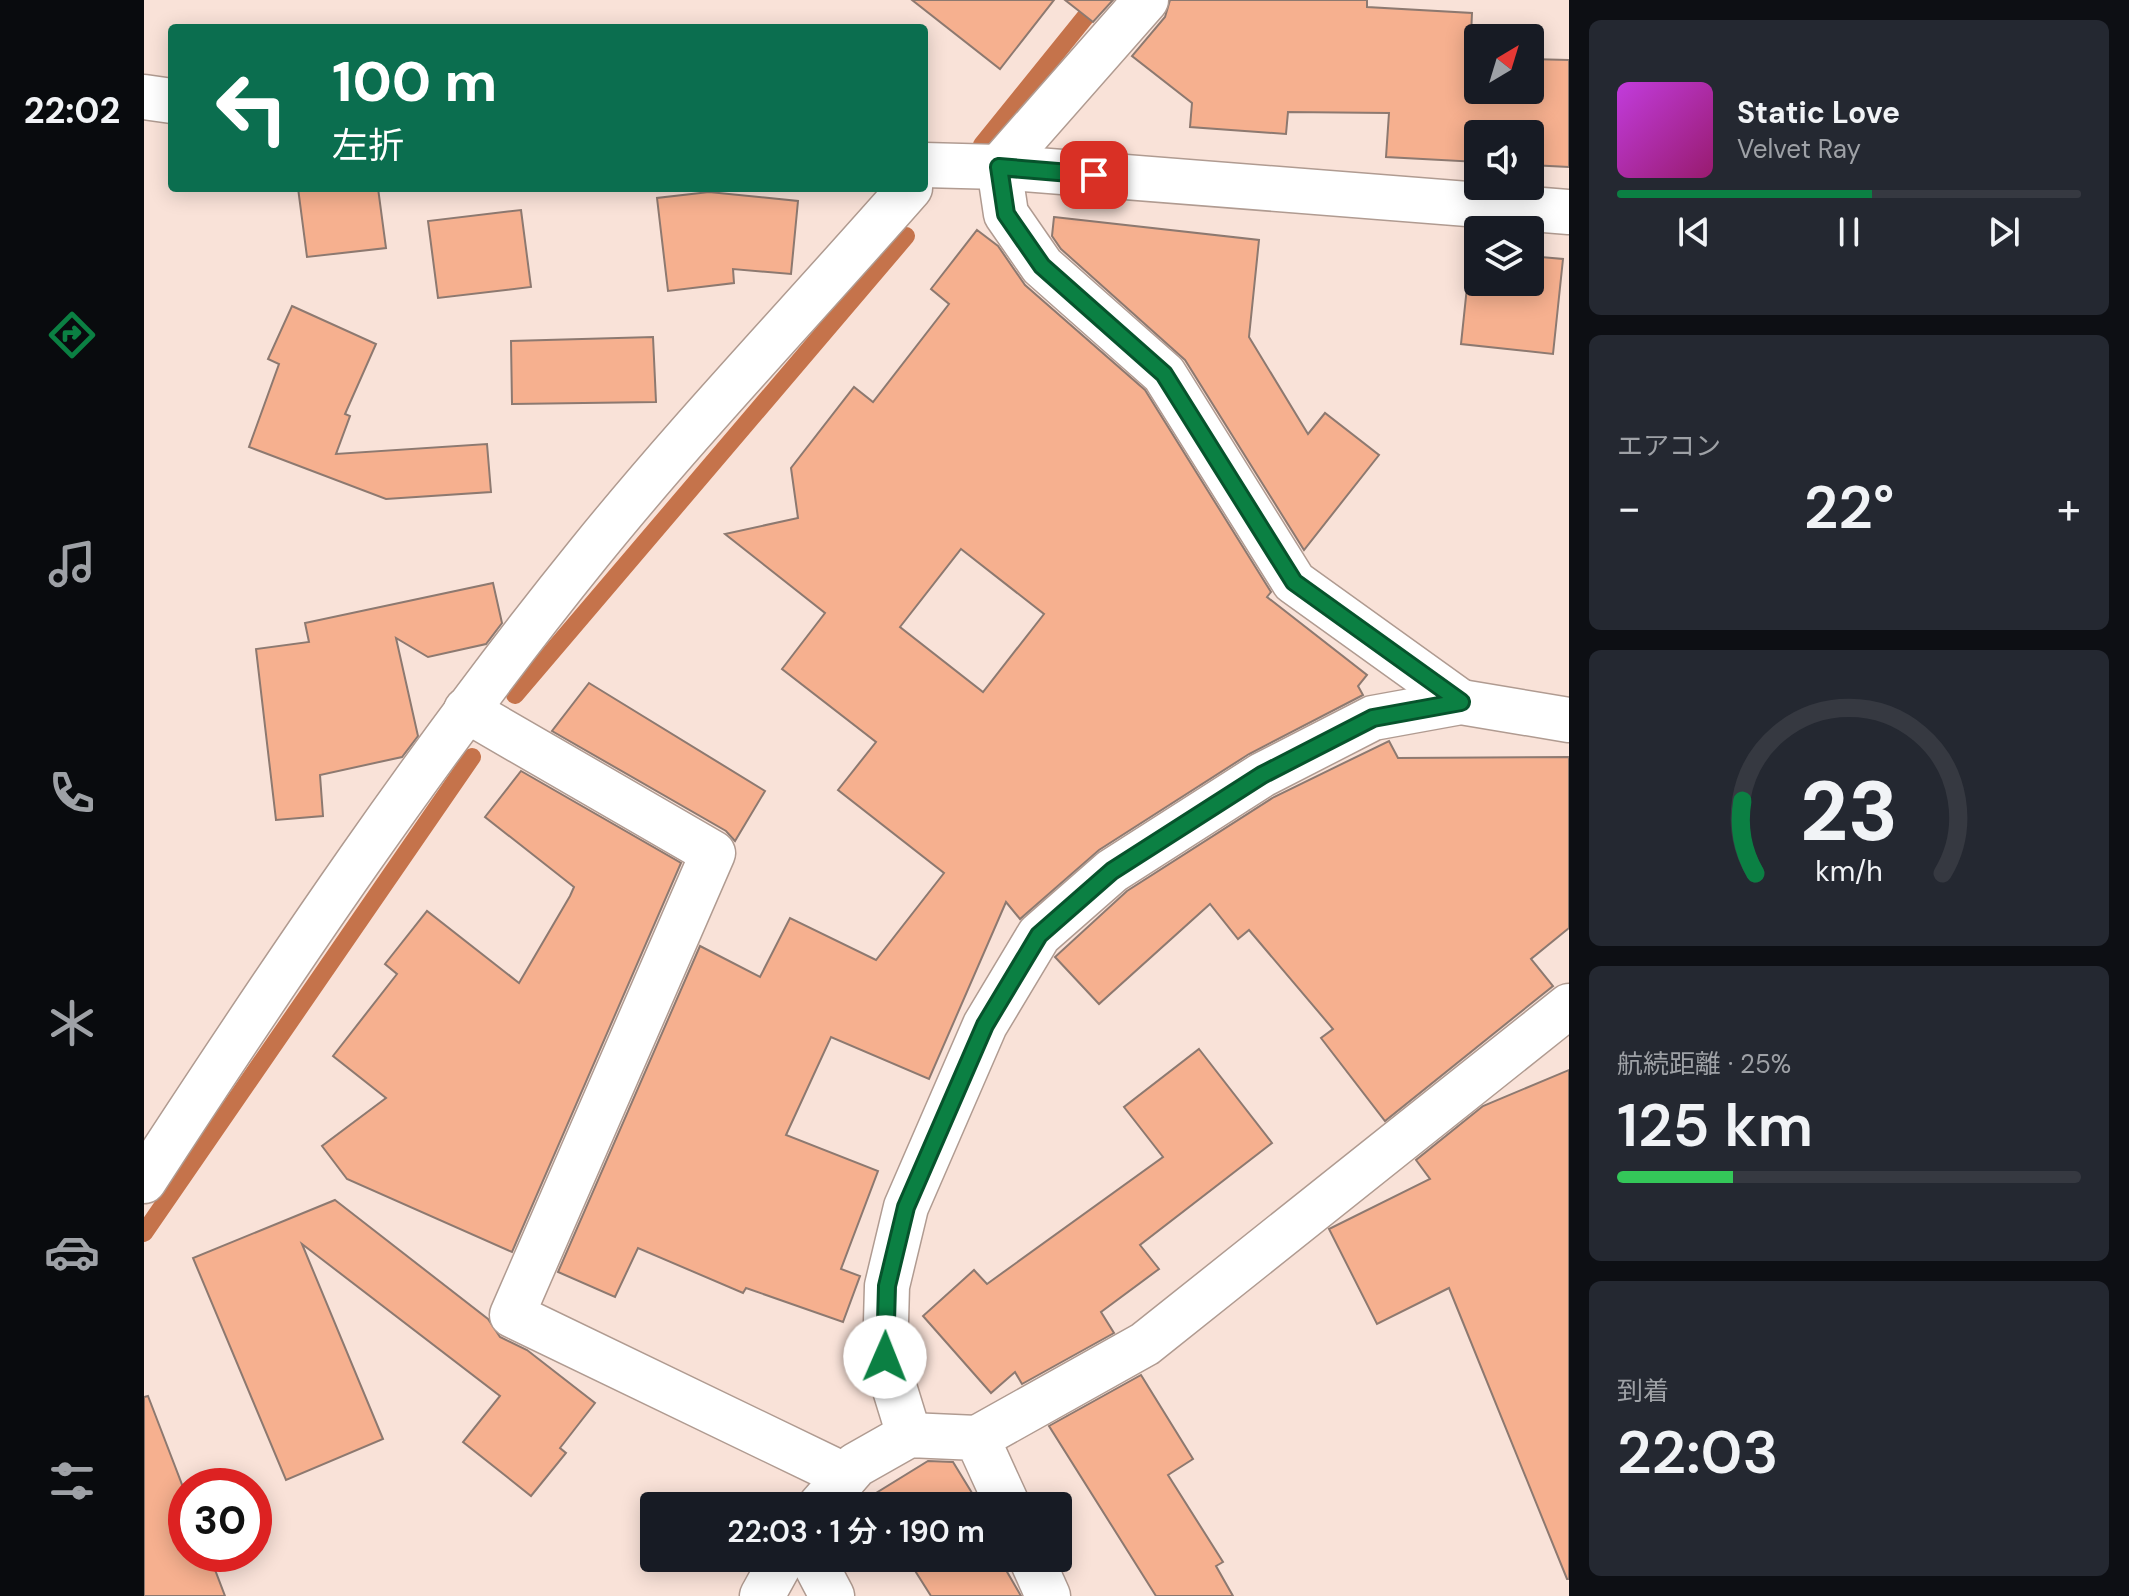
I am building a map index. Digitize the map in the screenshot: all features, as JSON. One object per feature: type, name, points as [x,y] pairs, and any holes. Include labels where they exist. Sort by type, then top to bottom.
[{"type":"street","points":[[1146,0],[999,167],[1006,214],[1042,266],[1164,374],[1294,582],[1461,702]]},
{"type":"street","points":[[144,97],[168,100]]},
{"type":"street","points":[[928,173],[999,167],[1569,212]]},
{"type":"street","points":[[144,1181],[245,1025],[466,710],[591,551],[905,192]]},
{"type":"street","points":[[909,1435],[885,1357],[887,1286],[906,1207],[985,1025],[1039,935],[1112,871],[1262,775],[1373,718],[1461,702],[1569,720]]},
{"type":"street","points":[[466,710],[713,853],[512,1315],[833,1491],[856,1465],[909,1435],[977,1438],[1145,1344],[1569,1006]]},
{"type":"street","points":[[977,1438],[1002,1492]]},
{"type":"street","points":[[762,1596],[775,1572]]},
{"type":"street","points":[[819,1572],[832,1596]]},
{"type":"street","points":[[1037,1572],[1048,1596]]},
{"type":"building","points":[[912,0],[1054,0],[1000,69]]},
{"type":"building","points":[[1065,0],[1113,0],[1093,22]]},
{"type":"building","points":[[1170,0],[1367,0],[1367,7],[1472,13],[1472,24],[1464,24],[1464,104],[1544,104],[1544,59],[1569,60],[1569,167],[1544,166],[1544,120],[1464,120],[1464,161],[1386,157],[1389,113],[1288,112],[1286,134],[1190,127],[1192,103],[1132,56],[1165,17]]},
{"type":"building","points":[[299,192],[379,192],[386,248],[307,257]]},
{"type":"building","points":[[709,192],[798,201],[791,274],[733,269],[734,283],[668,291],[657,198]]},
{"type":"building","points":[[521,210],[531,287],[438,298],[428,221]]},
{"type":"building","points":[[1054,217],[1259,240],[1249,337],[1308,434],[1325,413],[1379,455],[1304,550],[1185,360],[1061,249],[1052,236]]},
{"type":"building","points":[[977,230],[998,246],[1025,285],[1145,390],[1271,592],[1267,597],[1367,675],[1358,686],[1363,695],[1249,754],[1099,850],[1020,919],[1006,902],[929,1079],[831,1037],[786,1135],[878,1171],[841,1269],[860,1276],[843,1322],[746,1288],[743,1293],[638,1248],[615,1297],[558,1272],[700,946],[760,977],[790,918],[876,960],[944,873],[838,790],[876,742],[782,669],[825,613],[725,534],[798,518],[791,468],[854,387],[873,402],[949,304],[931,289]],"holes":[[[961,549],[1044,614],[983,692],[900,627]]]},
{"type":"building","points":[[1544,257],[1563,259],[1553,354],[1461,344],[1466,296],[1544,296]]},
{"type":"building","points":[[292,306],[376,344],[345,414],[350,416],[336,454],[487,444],[491,492],[386,499],[249,447],[279,364],[268,359]]},
{"type":"building","points":[[653,337],[656,402],[512,404],[511,341]]},
{"type":"building","points":[[493,583],[502,623],[486,644],[428,657],[396,638],[418,736],[402,757],[320,775],[323,816],[276,820],[256,649],[309,642],[305,623]]},
{"type":"building","points":[[589,683],[765,791],[735,841],[726,831],[552,731]]},
{"type":"building","points":[[1389,741],[1398,758],[1569,757],[1569,928],[1531,959],[1553,986],[1385,1121],[1321,1038],[1333,1029],[1249,930],[1238,939],[1210,904],[1099,1004],[1055,957],[1127,891],[1274,797]]},
{"type":"building","points":[[521,771],[681,863],[512,1252],[347,1179],[322,1146],[386,1098],[333,1056],[397,974],[385,964],[427,911],[519,983],[570,896],[574,887],[485,817]]},
{"type":"building","points":[[1199,1049],[1272,1143],[1140,1245],[1159,1269],[1101,1312],[1114,1333],[1022,1384],[1015,1372],[991,1393],[923,1316],[974,1270],[987,1284],[1163,1157],[1124,1107]]},
{"type":"building","points":[[1569,1070],[1567,1579],[1449,1288],[1377,1324],[1329,1229],[1430,1179],[1416,1160],[1483,1106]]},
{"type":"building","points":[[335,1200],[488,1319],[500,1337],[527,1350],[595,1403],[560,1448],[566,1453],[531,1496],[463,1442],[500,1396],[302,1244],[383,1439],[286,1480],[193,1258]]},
{"type":"building","points":[[1141,1375],[1193,1459],[1168,1475],[1223,1562],[1216,1566],[1233,1596],[1156,1596],[1049,1426]]},
{"type":"building","points":[[148,1396],[176,1468],[168,1468],[168,1572],[216,1572],[225,1596],[144,1596],[144,1397]]},
{"type":"building","points":[[928,1461],[953,1462],[971,1492],[878,1492]]},
{"type":"building","points":[[916,1572],[1007,1572],[1021,1596],[931,1596]]},
{"type":"waterway","points":[[982,145],[1099,0]]},
{"type":"waterway","points":[[515,695],[906,236]]},
{"type":"waterway","points":[[144,1233],[472,757]]},
{"type":"route","points":[[885,1357],[887,1286],[906,1207],[985,1025],[1039,935],[1112,871],[1262,775],[1373,718],[1461,702],[1294,582],[1164,374],[1042,266],[1006,214],[999,167],[1094,175]]}]
